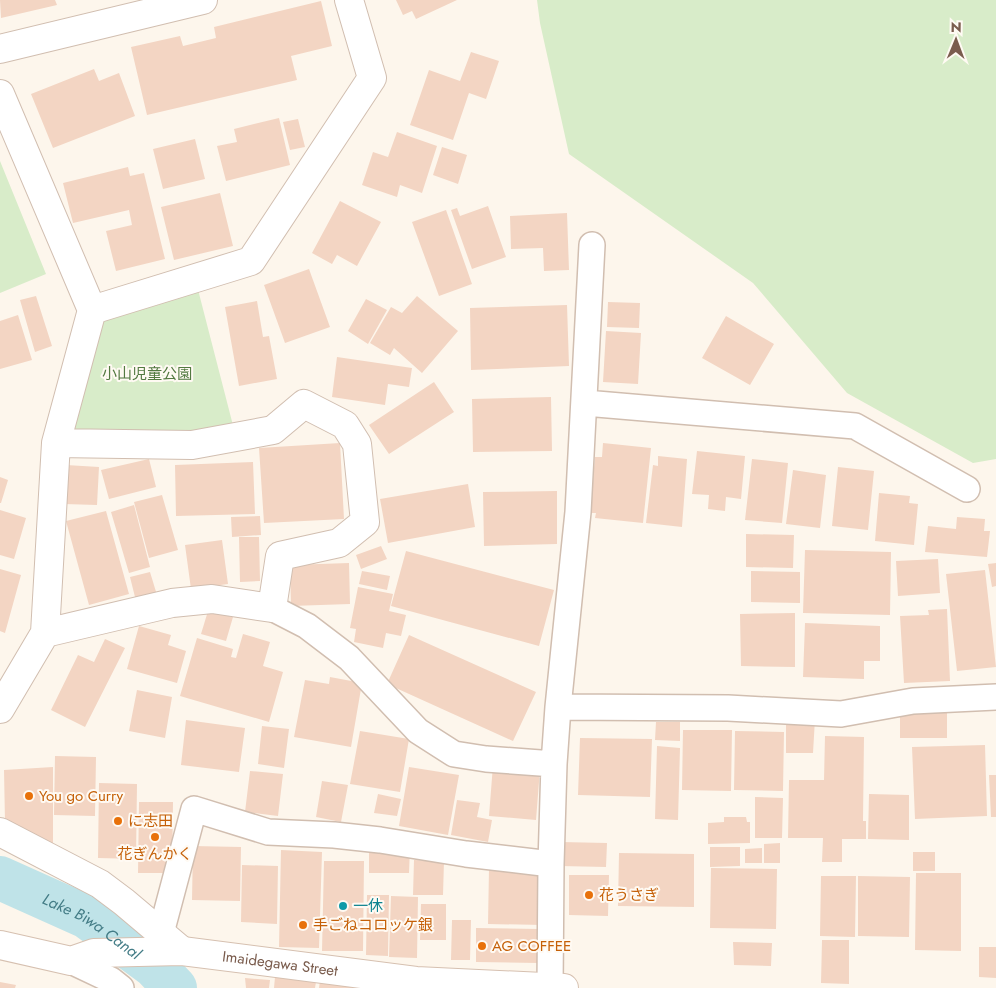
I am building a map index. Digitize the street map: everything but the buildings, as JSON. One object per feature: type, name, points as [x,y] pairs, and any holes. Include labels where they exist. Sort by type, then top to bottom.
[{"type":"street","points":[[0,49],[203,0]]},
{"type":"street","points":[[92,310],[250,261],[372,78],[349,0]]},
{"type":"street","points":[[0,94],[92,310],[56,443],[45,633],[0,709]]},
{"type":"street","points":[[45,633],[172,603],[212,599],[272,608],[280,556],[339,543],[365,522],[357,444],[345,425],[304,404],[273,430],[192,445],[56,443]]},
{"type":"street","points":[[0,832],[100,884],[157,942]]},
{"type":"street","name":"Imaidegawa Street","points":[[71,961],[94,953],[157,942],[182,951],[416,981],[564,988]]},
{"type":"street","points":[[0,945],[71,961]]},
{"type":"lane","points":[[550,988],[554,764],[578,512],[592,245]]},
{"type":"lane","points":[[585,403],[855,426],[968,489]]},
{"type":"lane","points":[[272,608],[307,626],[349,658],[418,730],[454,754],[486,759],[554,764]]},
{"type":"lane","points":[[558,707],[728,708],[841,714],[913,701],[996,697]]},
{"type":"lane","points":[[157,942],[194,810],[268,832],[334,835],[380,840],[466,854],[551,864]]},
{"type":"lane","points":[[71,961],[111,980],[121,988]]},
{"type":"green space","points":[[537,0],[996,0],[996,459],[973,463],[847,393],[753,283],[569,154],[540,23]]},
{"type":"green space","points":[[0,161],[46,274],[0,293]]},
{"type":"green space","name":"小山児童公園","points":[[195,278],[236,437],[56,443],[92,310]]},
{"type":"waterway","name":"Lake Biwa Canal","points":[[0,878],[87,917],[154,966],[175,988]]},
{"type":"place","name":"You go Curry","points":[[29,796]]},
{"type":"place","name":"に志田","points":[[118,821]]},
{"type":"place","name":"花ぎんかく","points":[[155,837]]},
{"type":"place","name":"花うさぎ","points":[[589,895]]},
{"type":"place","name":"一休","points":[[343,906]]},
{"type":"place","name":"手ごねコロッケ銀","points":[[303,925]]},
{"type":"place","name":"AG COFFEE","points":[[482,946]]}]
